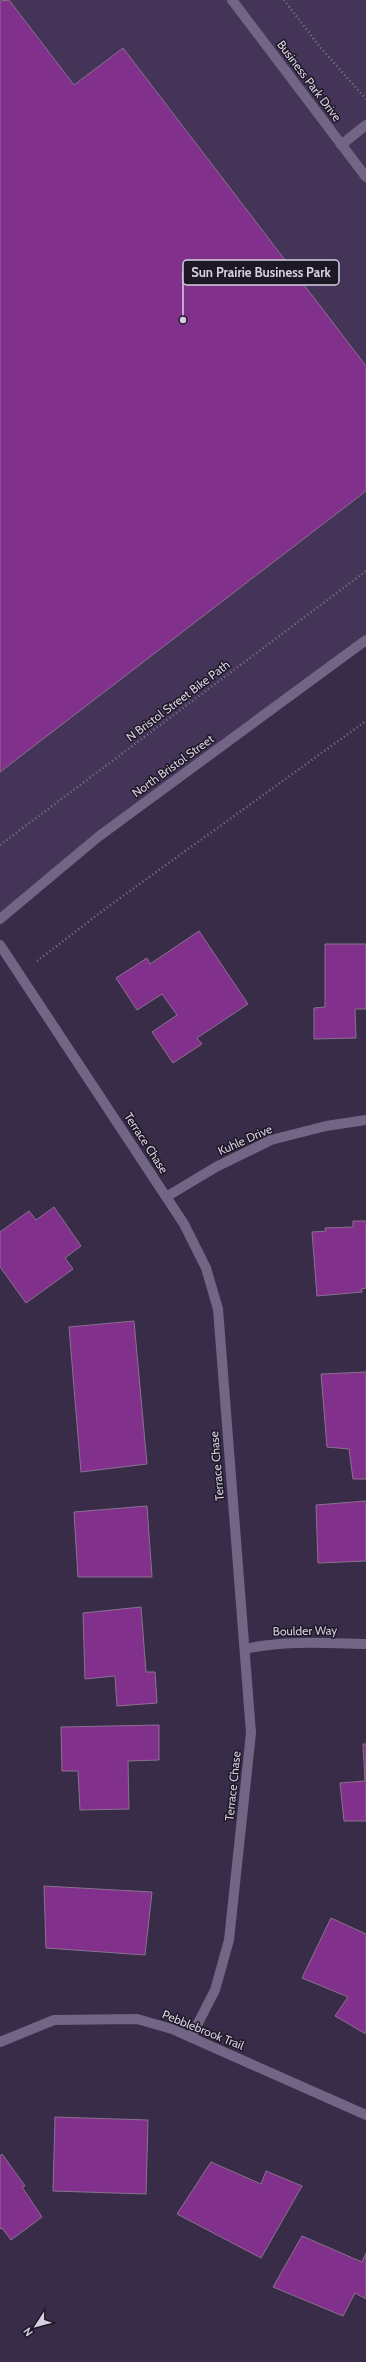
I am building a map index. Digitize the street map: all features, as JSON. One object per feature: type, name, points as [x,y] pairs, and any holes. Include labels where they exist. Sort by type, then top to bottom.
[{"type":"street","name":"Business Park Drive","points":[[232,0],[366,177]]},
{"type":"street","points":[[341,145],[366,125]]},
{"type":"street","name":"North Bristol Street","points":[[0,920],[98,838],[366,640]]},
{"type":"street","name":"Terrace Chase","points":[[0,945],[184,1224],[206,1268],[218,1309],[251,1733],[229,1940],[215,1990],[191,2037]]},
{"type":"street","name":"Kuhle Drive","points":[[166,1197],[216,1167],[271,1140],[326,1126],[366,1120]]},
{"type":"street","name":"Boulder Way","points":[[245,1649],[259,1646],[298,1643],[366,1644]]},
{"type":"street","name":"Pebblebrook Trail","points":[[0,2042],[54,2020],[138,2019],[172,2029],[366,2115]]},
{"type":"path","points":[[284,0],[320,47],[366,99]]},
{"type":"path","name":"N Bristol Street Bike Path","points":[[0,845],[366,571]]},
{"type":"path","points":[[20,974],[115,901],[366,720]]},
{"type":"shaded area","points":[[0,0],[366,0],[366,640],[98,837],[0,919]]},
{"type":"building","points":[[9,0],[74,85],[123,48],[366,366],[366,491],[0,772],[0,1]]},
{"type":"building","points":[[199,931],[248,1004],[197,1038],[202,1044],[173,1063],[152,1032],[177,1015],[162,994],[137,1010],[116,978],[147,958],[150,964]]},
{"type":"building","points":[[325,944],[366,944],[366,1009],[355,1009],[356,1038],[314,1039],[314,1008],[325,1007]]},
{"type":"building","points":[[54,1207],[81,1246],[65,1258],[73,1269],[26,1303],[0,1267],[0,1232],[29,1211],[36,1220]]},
{"type":"building","points":[[353,1221],[366,1221],[366,1288],[361,1289],[362,1292],[317,1296],[312,1232],[326,1231],[325,1228],[353,1227]]},
{"type":"building","points":[[134,1321],[147,1464],[81,1472],[69,1327]]},
{"type":"building","points":[[366,1372],[366,1479],[353,1479],[349,1449],[327,1447],[321,1374]]},
{"type":"building","points":[[366,1501],[366,1561],[318,1563],[316,1505]]},
{"type":"building","points":[[147,1506],[152,1577],[78,1577],[74,1512]]},
{"type":"building","points":[[141,1607],[146,1672],[155,1672],[157,1703],[117,1706],[115,1676],[85,1679],[83,1613]]},
{"type":"building","points":[[159,1725],[159,1760],[128,1761],[129,1809],[80,1810],[78,1771],[62,1771],[61,1727]]},
{"type":"building","points":[[363,1744],[366,1744],[366,1821],[344,1821],[340,1783],[365,1781]]},
{"type":"building","points":[[44,1886],[152,1892],[145,1955],[46,1948]]},
{"type":"building","points":[[331,1918],[366,1934],[366,2034],[335,2016],[348,1997],[302,1978]]},
{"type":"building","points":[[55,2117],[148,2120],[146,2194],[53,2191]]},
{"type":"building","points":[[2,2154],[25,2186],[22,2187],[42,2217],[11,2240],[2,2228],[0,2229],[0,2156]]},
{"type":"building","points":[[211,2162],[261,2184],[266,2171],[302,2186],[261,2258],[177,2214]]},
{"type":"building","points":[[302,2236],[362,2262],[366,2253],[366,2299],[355,2293],[343,2316],[273,2287]]},
{"type":"place","name":"Sun Prairie Business Park","points":[[183,320]]}]
